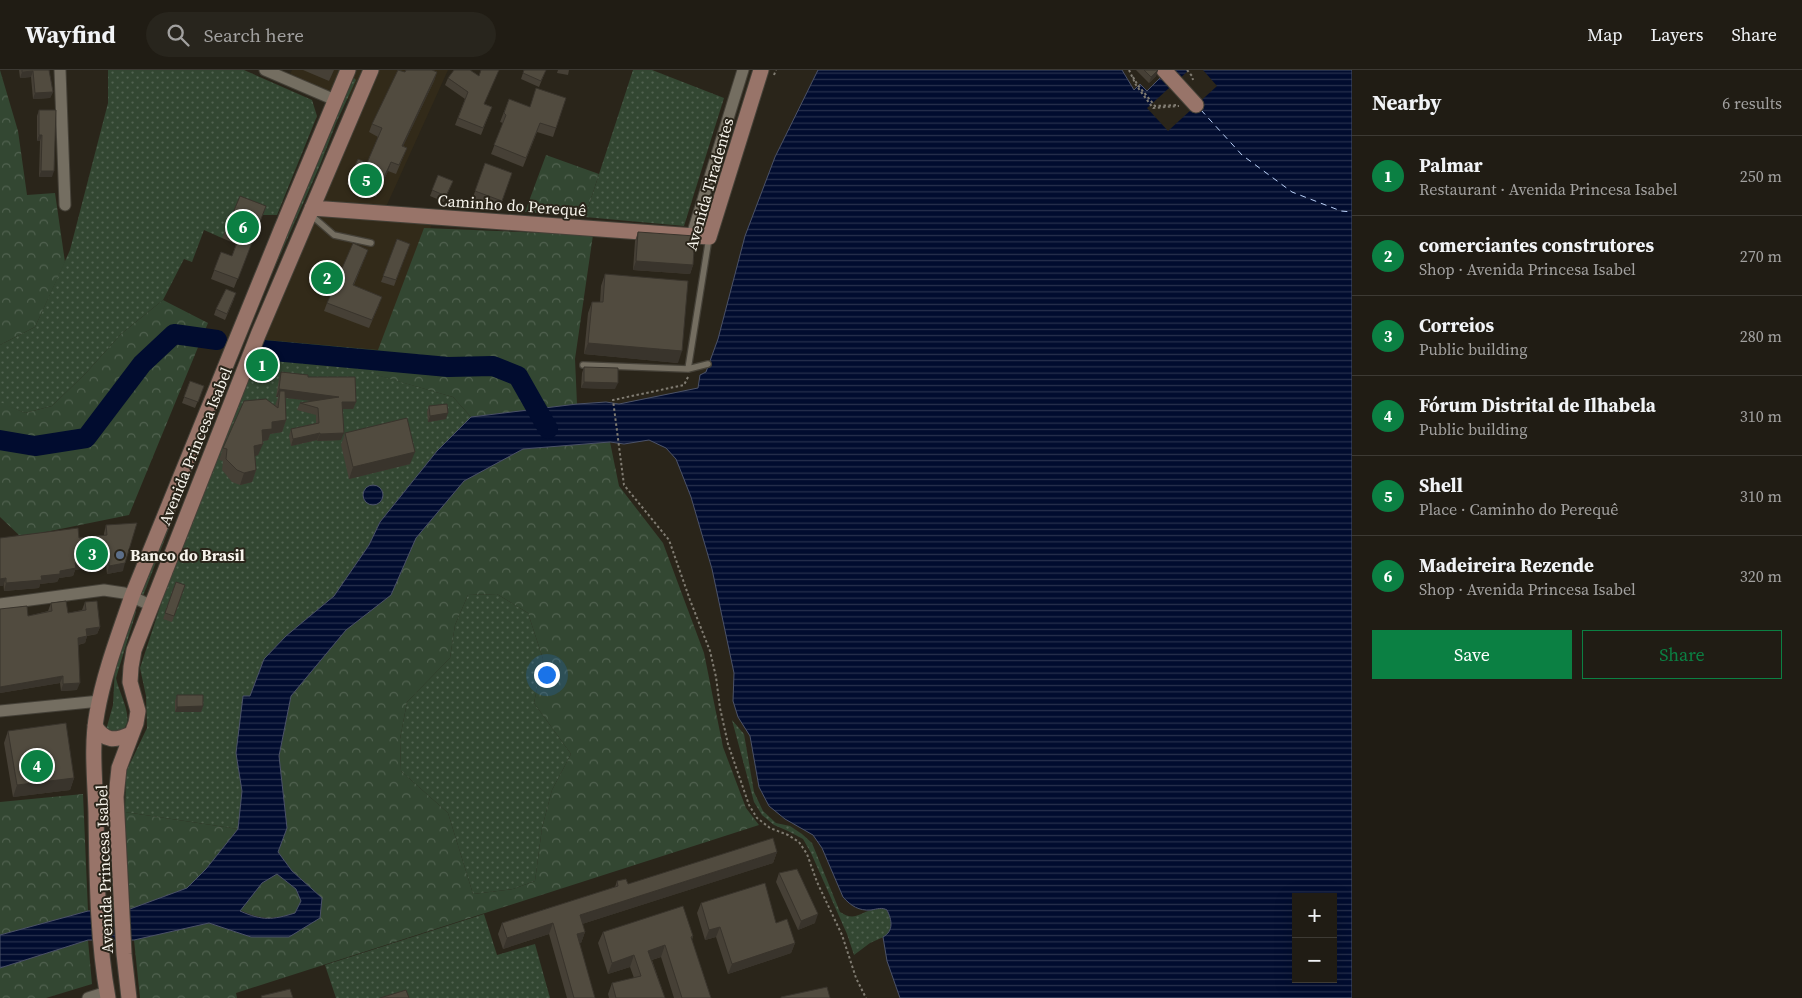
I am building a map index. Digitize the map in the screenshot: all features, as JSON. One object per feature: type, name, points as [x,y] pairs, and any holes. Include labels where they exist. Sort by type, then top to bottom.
[{"type":"main road","name":"Avenida Princesa Isabel","points":[[108,995],[98,903],[96,726],[100,700],[132,596],[348,70]]},
{"type":"main road","name":"Avenida Princesa Isabel","points":[[129,998],[124,954],[116,797],[119,768],[136,723],[138,711],[130,682],[130,667],[134,650],[150,605],[258,335],[371,70]]},
{"type":"main road","name":"Avenida Tiradentes","points":[[709,237],[761,70]]},
{"type":"main road","points":[[1164,70],[1196,105]]},
{"type":"main road","name":"Caminho do Perequê","points":[[311,210],[709,237]]},
{"type":"main road","points":[[96,726],[103,736],[111,739],[132,734]]},
{"type":"street","points":[[60,70],[65,205]]},
{"type":"street","points":[[265,70],[335,100]]},
{"type":"street","name":"Avenida Tiradentes","points":[[692,235],[743,70]]},
{"type":"street","points":[[0,604],[104,590],[124,593],[150,605]]},
{"type":"street","points":[[0,711],[100,700]]},
{"type":"street","points":[[88,998],[108,995]]},
{"type":"lane","points":[[311,210],[334,235],[371,243]]},
{"type":"lane","name":"Avenida Tiradentes","points":[[690,368],[709,237]]},
{"type":"lane","points":[[583,365],[690,368],[708,364]]},
{"type":"path","points":[[1130,70],[1136,84],[1153,108],[1196,105]]},
{"type":"path","points":[[1187,70],[1192,76]]},
{"type":"path","points":[[1136,84],[1155,106],[1196,105]]},
{"type":"path","points":[[690,368],[684,385],[613,400],[624,485],[669,540],[710,651],[728,744],[749,805],[757,818],[770,828],[788,835],[799,842],[807,854],[817,882],[842,935],[856,978],[866,998]]},
{"type":"shaded area","points":[[292,70],[448,70],[381,218],[432,223],[390,355],[248,343],[352,101],[290,74]]},
{"type":"green space","points":[[0,70],[18,131],[27,195],[55,193],[65,262],[35,327],[0,345]]},
{"type":"green space","points":[[108,70],[244,70],[312,100],[317,116],[277,215],[263,215],[222,238],[204,230],[192,262],[184,259],[163,300],[121,334],[86,373],[52,406],[25,413],[0,403],[0,345],[35,327],[70,250],[108,103]]},
{"type":"green space","points":[[633,70],[652,70],[724,98],[684,226],[585,217]]},
{"type":"green space","points":[[354,78],[356,80],[336,123],[320,165],[232,364],[143,596],[140,593],[264,284]]},
{"type":"green space","points":[[546,155],[599,174],[585,217],[525,212]]},
{"type":"green space","points":[[424,228],[593,235],[575,359],[577,404],[471,417],[453,397],[376,375],[378,350]]},
{"type":"green space","points":[[163,300],[208,323],[129,515],[21,537],[0,517],[0,402],[25,413],[52,406],[86,373],[121,334]]},
{"type":"green space","points":[[266,340],[378,350],[377,375],[453,397],[471,417],[437,451],[380,522],[369,545],[334,596],[286,636],[264,659],[250,696],[236,753],[242,791],[238,829],[125,812],[126,772],[147,728],[146,696],[140,668],[173,567],[215,457]]},
{"type":"green space","points":[[610,442],[619,486],[663,543],[704,653],[723,747],[746,808],[759,825],[236,993],[237,998],[140,998],[134,940],[209,923],[251,937],[289,937],[322,898],[292,871],[278,852],[287,828],[279,756],[291,696],[346,630],[391,595],[416,538],[464,481],[523,449]],"holes":[[[497,594],[528,613],[543,659],[534,703],[571,754],[552,790],[542,828],[535,881],[513,889],[473,894],[448,813],[401,771],[400,739],[407,702],[450,658],[455,625],[468,595]]]},
{"type":"green space","points":[[497,594],[528,613],[543,659],[534,703],[571,754],[552,790],[542,828],[535,881],[513,889],[473,894],[448,813],[401,771],[400,739],[407,702],[450,658],[455,625],[468,595]]},
{"type":"green space","points":[[134,608],[136,612],[116,678],[126,709],[127,721],[125,728],[117,732],[106,730],[113,705],[115,667]]},
{"type":"green space","points":[[732,720],[744,734],[754,792],[763,811],[776,823],[790,826],[812,843],[840,912],[853,916],[884,908],[889,913],[891,920],[891,928],[888,935],[870,943],[854,955],[847,934],[803,839],[774,825],[762,815],[754,802]]},
{"type":"green space","points":[[83,794],[88,911],[0,935],[0,802]]},
{"type":"green space","points":[[125,812],[238,829],[206,869],[187,888],[130,909]]},
{"type":"green space","points":[[277,874],[296,889],[301,901],[295,913],[267,918],[254,916],[240,910],[262,883]]},
{"type":"green space","points":[[484,914],[497,955],[535,944],[550,998],[336,998],[325,965]]},
{"type":"green space","points":[[88,940],[92,984],[46,998],[0,998],[0,968]]},
{"type":"water","points":[[818,70],[1122,70],[1134,90],[1140,84],[1147,91],[1168,70],[1352,70],[1352,998],[900,998],[887,961],[883,937],[889,932],[891,925],[887,910],[881,908],[863,910],[846,900],[822,848],[813,835],[785,819],[769,806],[759,787],[750,736],[738,717],[733,701],[734,673],[712,569],[691,497],[676,459],[666,448],[649,440],[624,444],[610,442],[523,449],[464,481],[416,538],[391,595],[346,630],[291,696],[279,756],[287,828],[278,852],[292,871],[322,898],[320,918],[289,937],[251,937],[209,923],[134,940],[88,940],[0,968],[0,935],[88,911],[130,909],[187,888],[206,869],[238,829],[242,791],[236,753],[243,696],[250,696],[264,659],[286,636],[334,596],[369,545],[380,522],[437,451],[471,417],[577,404],[606,402],[619,404],[698,388],[700,375],[706,372],[718,339],[745,236],[775,157]],"holes":[[[277,874],[296,889],[301,901],[295,913],[280,917],[261,918],[240,911],[262,883]]]},
{"type":"water","points":[[369,485],[377,485],[383,491],[383,499],[377,505],[369,505],[363,499],[363,491]]},
{"type":"pier","points":[[1189,70],[1203,70],[1217,86],[1168,131],[1147,108]]},
{"type":"building","points":[[22,70],[49,70],[53,92],[35,93],[33,71],[22,72]]},
{"type":"building","points":[[398,70],[405,72],[406,70],[432,70],[437,72],[402,146],[407,148],[399,165],[391,162],[379,188],[350,176],[358,159],[367,163],[382,128],[372,124]]},
{"type":"building","points":[[454,70],[470,70],[479,76],[481,70],[499,70],[484,104],[492,107],[483,128],[458,118],[468,92],[448,78]]},
{"type":"building","points":[[524,70],[546,70],[541,81],[523,73]]},
{"type":"building","points":[[1144,70],[1158,70],[1151,77]]},
{"type":"building","points":[[536,88],[566,98],[556,128],[540,123],[526,158],[494,145],[506,115],[504,113],[509,99],[530,107]]},
{"type":"building","points":[[39,110],[56,110],[54,171],[41,171],[42,135],[39,135]]},
{"type":"building","points":[[485,163],[512,173],[502,201],[475,191]]},
{"type":"building","points":[[438,175],[453,181],[446,196],[432,190]]},
{"type":"building","points":[[240,196],[266,206],[238,279],[214,270],[221,252],[232,256],[240,235],[226,230]]},
{"type":"building","points":[[638,232],[695,236],[693,265],[636,261]]},
{"type":"building","points":[[397,239],[410,244],[396,280],[383,276]]},
{"type":"building","points":[[353,243],[368,250],[353,285],[382,297],[372,320],[327,303]]},
{"type":"building","points":[[605,274],[688,281],[682,351],[588,343],[592,302],[603,302]]},
{"type":"building","points":[[226,289],[236,293],[227,314],[216,309]]},
{"type":"building","points":[[584,367],[618,368],[618,383],[584,382]]},
{"type":"building","points":[[281,372],[308,375],[308,377],[355,377],[356,402],[342,402],[344,433],[320,433],[293,439],[291,429],[319,423],[318,408],[300,403],[339,397],[279,389]]},
{"type":"building","points":[[190,381],[204,386],[198,402],[184,397]]},
{"type":"building","points":[[280,391],[285,391],[286,420],[272,422],[272,429],[262,430],[263,444],[254,446],[256,470],[244,473],[237,470],[226,459],[227,449],[223,448],[244,401],[266,399],[278,408]]},
{"type":"building","points":[[447,404],[448,413],[430,416],[429,406]]},
{"type":"building","points":[[407,418],[415,452],[353,467],[345,433]]},
{"type":"building","points":[[137,523],[125,563],[109,566],[109,558],[75,563],[76,568],[60,571],[60,574],[41,576],[42,580],[6,583],[6,578],[0,579],[0,538],[78,528],[79,538],[107,535],[106,525]]},
{"type":"building","points":[[176,582],[185,585],[174,616],[165,613]]},
{"type":"building","points":[[66,601],[68,613],[86,610],[85,602],[97,601],[100,627],[86,629],[87,636],[78,638],[80,683],[63,684],[63,676],[0,687],[0,609],[27,606],[28,616],[52,611],[51,603]]},
{"type":"building","points":[[177,695],[203,695],[203,706],[177,707]]},
{"type":"building","points":[[66,723],[74,778],[17,785],[8,731]]},
{"type":"building","points":[[773,838],[777,852],[580,915],[585,932],[577,934],[595,998],[574,998],[553,923],[507,938],[502,923],[618,886],[617,881],[626,879],[628,884]]},
{"type":"building","points":[[797,869],[818,914],[801,921],[779,873]]},
{"type":"building","points":[[765,883],[776,923],[787,919],[795,943],[732,964],[720,927],[709,930],[701,903]]},
{"type":"building","points":[[683,906],[711,998],[682,998],[665,945],[648,951],[665,998],[616,998],[612,983],[641,976],[634,955],[612,963],[603,932]]},
{"type":"building","points":[[827,987],[830,998],[781,998],[781,997]]},
{"type":"building","points":[[290,989],[293,998],[262,998],[261,996]]},
{"type":"building","points":[[406,990],[409,998],[380,998]]},
{"type":"waterway","points":[[0,440],[35,446],[86,438],[142,364],[174,334],[217,340]]},
{"type":"waterway","points":[[263,350],[448,367],[493,366],[518,376],[548,429]]},
{"type":"ferry route","points":[[1201,110],[1242,155],[1292,192],[1341,211],[1352,212]]},
{"type":"place","name":"Shell","points":[[366,180]]},
{"type":"place","name":"Madeireira Rezende","points":[[243,227]]},
{"type":"place","name":"comerciantes construtores","points":[[327,278]]},
{"type":"place","name":"Palmar","points":[[262,365]]},
{"type":"place","name":"Correios","points":[[92,554]]},
{"type":"place","name":"Banco do Brasil","points":[[120,555]]},
{"type":"place","name":"Fórum Distrital de Ilhabela","points":[[37,766]]}]
